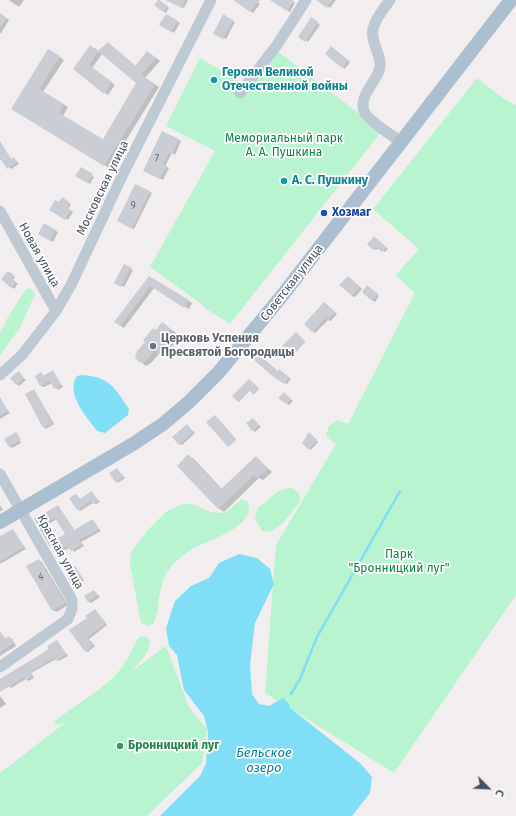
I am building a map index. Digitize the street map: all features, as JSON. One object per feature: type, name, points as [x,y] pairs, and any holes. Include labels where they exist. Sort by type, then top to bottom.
[{"type":"main road","name":"Советская улица","points":[[0,522],[133,444],[163,424],[190,401],[250,336],[511,0]]},
{"type":"street","name":"Московская улица","points":[[0,376],[22,354],[56,311],[72,283],[123,174],[211,0]]},
{"type":"street","points":[[240,93],[278,45],[306,0]]},
{"type":"street","points":[[390,0],[373,29],[374,43],[381,64],[366,93],[363,106],[365,113],[370,118],[401,142]]},
{"type":"street","name":"Новая улица","points":[[0,211],[56,311]]},
{"type":"street","name":"Красная улица","points":[[0,474],[72,600],[72,609],[68,619],[0,667]]},
{"type":"green space","name":"Мемориальный парк А. А. Пушкина","points":[[277,51],[382,131],[230,324],[203,307],[204,306],[150,267],[215,151],[166,126],[200,58],[249,87]]},
{"type":"green space","name":"Парк \"Бронницкий луг\"","points":[[477,78],[503,98],[516,105],[516,595],[394,773],[265,693],[276,545],[336,444],[326,435],[329,426],[338,420],[348,424],[415,293],[396,275],[419,249],[373,209]]},
{"type":"green space","points":[[30,288],[35,294],[20,328],[0,355],[0,333],[8,317],[26,289]]},
{"type":"green space","points":[[291,487],[300,496],[300,502],[283,523],[270,532],[262,531],[255,519],[257,509],[277,492]]},
{"type":"green space","points":[[242,499],[248,502],[249,511],[245,519],[229,532],[192,549],[175,562],[163,580],[154,623],[149,626],[141,623],[130,565],[131,552],[146,532],[167,511],[182,504],[192,504],[211,512],[225,513]]},
{"type":"green space","name":"Бронницкий луг","points":[[144,636],[150,640],[148,650],[142,660],[132,671],[166,646],[189,707],[207,729],[202,763],[147,816],[0,816],[0,773],[66,722],[59,725],[54,723],[57,719],[92,695],[109,681],[124,663],[139,637]]},
{"type":"water","points":[[82,375],[99,378],[110,384],[129,409],[128,415],[105,433],[97,431],[75,398],[74,383],[77,376]]},
{"type":"water","name":"Бельское озеро","points":[[239,554],[257,558],[270,569],[274,584],[255,623],[250,664],[252,694],[259,704],[269,706],[283,698],[289,704],[290,708],[360,763],[372,777],[370,793],[352,816],[160,816],[200,776],[206,764],[208,732],[204,716],[184,690],[177,655],[169,646],[166,628],[175,601],[191,586],[209,578],[219,563]]},
{"type":"building","points":[[158,0],[168,6],[163,12],[154,5]]},
{"type":"building","points":[[165,0],[185,0],[182,8]]},
{"type":"building","points":[[233,0],[260,0],[250,12]]},
{"type":"building","points":[[270,0],[294,0],[287,11]]},
{"type":"building","points":[[316,0],[332,0],[327,8]]},
{"type":"building","points":[[0,13],[7,18],[0,29]]},
{"type":"building","points":[[166,14],[178,21],[171,32],[159,25]]},
{"type":"building","points":[[223,14],[233,20],[223,39],[213,34]]},
{"type":"building","points":[[311,17],[318,22],[305,42],[298,37]]},
{"type":"building","points":[[108,42],[135,66],[147,51],[156,58],[141,75],[155,84],[104,166],[11,109],[48,49],[60,56],[39,89],[64,104],[59,113],[103,139],[136,83],[98,51]]},
{"type":"building","points":[[90,45],[98,51],[89,65],[112,82],[104,94],[73,69]]},
{"type":"building","points":[[331,46],[348,60],[342,68],[325,54]]},
{"type":"building","points":[[162,131],[179,139],[172,154],[169,153],[163,164],[167,166],[160,179],[143,171]]},
{"type":"building","points":[[0,141],[11,159],[14,157],[17,162],[7,169],[0,158]]},
{"type":"building","points":[[81,167],[93,174],[87,183],[75,176]]},
{"type":"building","points":[[135,184],[150,191],[132,229],[117,221]]},
{"type":"building","points":[[62,197],[69,202],[67,207],[71,210],[65,220],[49,210],[55,200],[59,202]]},
{"type":"building","points":[[44,223],[56,230],[50,241],[38,234]]},
{"type":"building","points":[[374,236],[386,247],[382,252],[376,247],[373,250],[367,244]]},
{"type":"building","points":[[124,264],[131,267],[121,287],[114,283]]},
{"type":"building","points":[[8,271],[14,275],[11,278],[16,282],[11,288],[1,279]]},
{"type":"building","points":[[149,276],[189,300],[184,308],[150,286],[120,326],[114,322]]},
{"type":"building","points":[[348,276],[360,287],[352,296],[339,285]]},
{"type":"building","points":[[367,285],[378,294],[372,301],[362,292]]},
{"type":"building","points":[[324,302],[335,312],[328,320],[326,318],[312,332],[304,324]]},
{"type":"building","name":"Церковь Успения Пресвятой Богородицы","points":[[162,322],[171,329],[165,337],[169,340],[159,354],[155,350],[146,361],[140,363],[135,358],[137,351],[145,342],[143,340],[153,328],[156,330]]},
{"type":"building","points":[[296,332],[305,341],[291,355],[282,346]]},
{"type":"building","points":[[258,354],[278,371],[279,369],[289,377],[284,384],[253,359]]},
{"type":"building","points":[[53,370],[61,385],[54,389],[50,381],[40,386],[35,376],[41,372],[43,376]]},
{"type":"building","points":[[19,371],[24,378],[16,385],[10,378]]},
{"type":"building","points":[[249,379],[259,388],[253,394],[249,390],[238,402],[232,396]]},
{"type":"building","points":[[34,389],[52,423],[43,428],[25,394]]},
{"type":"building","points":[[284,392],[291,399],[286,404],[278,398]]},
{"type":"building","points":[[0,397],[8,411],[0,416]]},
{"type":"building","points":[[215,415],[236,439],[228,447],[206,422]]},
{"type":"building","points":[[253,418],[259,425],[252,431],[246,423]]},
{"type":"building","points":[[187,424],[193,432],[179,445],[172,437]]},
{"type":"building","points":[[16,432],[21,440],[9,447],[4,439]]},
{"type":"building","points":[[309,432],[317,440],[309,450],[302,443]]},
{"type":"building","points":[[188,454],[221,489],[256,456],[268,469],[257,478],[254,475],[218,509],[177,466]]},
{"type":"building","points":[[117,468],[123,477],[115,482],[109,473]]},
{"type":"building","points":[[92,491],[98,501],[92,504],[91,501],[77,510],[69,498],[76,494],[80,499]]},
{"type":"building","points":[[58,505],[74,530],[93,519],[99,529],[79,540],[82,544],[71,551],[68,546],[63,549],[55,540],[65,534],[55,518],[45,524],[56,544],[50,547],[34,519]]},
{"type":"building","points":[[13,529],[24,547],[0,561],[0,536]]},
{"type":"building","points":[[39,559],[65,603],[52,611],[26,566]]},
{"type":"building","points":[[75,566],[84,581],[73,588],[66,572]]},
{"type":"building","points":[[94,590],[98,595],[88,602],[84,596]]},
{"type":"building","points":[[95,609],[106,623],[87,637],[93,645],[85,652],[69,630],[87,618],[85,616]]},
{"type":"building","points":[[0,631],[5,639],[9,636],[13,643],[0,652]]},
{"type":"building","points":[[57,640],[66,654],[56,661],[54,658],[30,672],[32,676],[26,680],[24,677],[0,692],[0,679],[49,649],[47,646]]},
{"type":"waterway","points":[[291,694],[300,679],[317,637],[400,491]]},
{"type":"place","name":"Героям Великой Отечественной войны","points":[[214,80]]},
{"type":"place","name":"А. С. Пушкину","points":[[284,181]]},
{"type":"place","name":"Хозмаг","points":[[324,213]]},
{"type":"place","name":"Церковь Успения Пресвятой Богородицы","points":[[153,346]]},
{"type":"place","name":"Бронницкий луг","points":[[120,746]]}]
